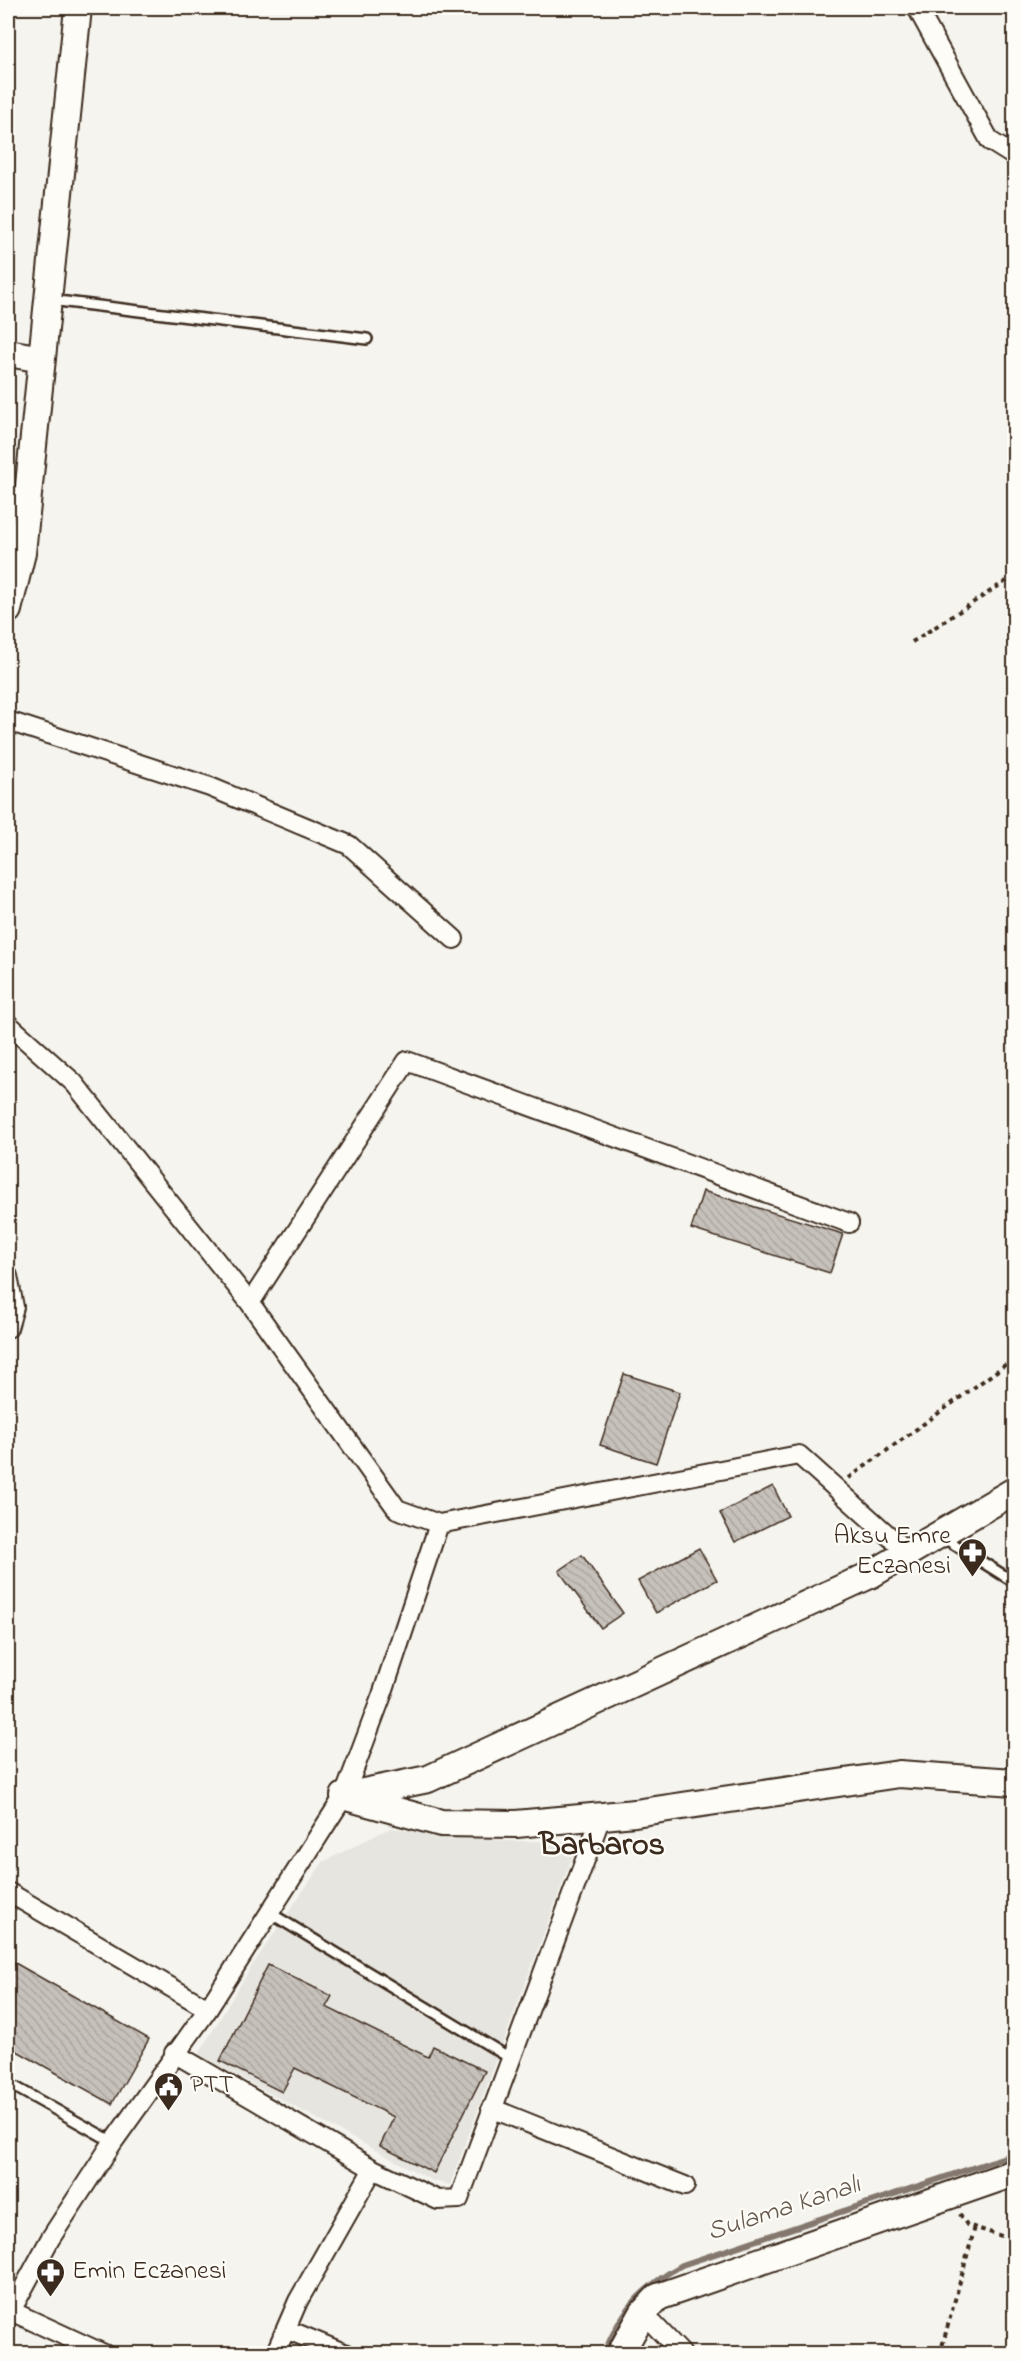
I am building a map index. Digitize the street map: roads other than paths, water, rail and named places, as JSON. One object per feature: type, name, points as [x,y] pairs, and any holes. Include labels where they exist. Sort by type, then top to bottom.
[{"type":"street","points":[[8,610],[22,553],[78,8]]},
{"type":"street","points":[[917,8],[990,141],[1014,156]]},
{"type":"street","points":[[8,352],[42,359]]},
{"type":"street","points":[[8,721],[210,787],[349,845],[454,939]]},
{"type":"street","points":[[8,1024],[74,1083],[250,1303],[398,1509],[439,1524],[799,1455],[908,1553]]},
{"type":"street","points":[[250,1303],[407,1061],[849,1223]]},
{"type":"street","points":[[8,1276],[14,1307],[8,1328]]},
{"type":"street","points":[[344,1796],[428,1779],[870,1575],[1014,1491]]},
{"type":"street","points":[[104,2354],[11,2311],[51,2240],[113,2142],[208,2009],[344,1796],[382,1695],[439,1524]]},
{"type":"street","points":[[344,1796],[441,1822],[516,1824],[601,1817],[899,1774],[1014,1782]]},
{"type":"street","points":[[174,2054],[373,2169],[438,2200],[459,2199],[601,1817]]},
{"type":"street","points":[[8,1892],[208,2009]]},
{"type":"street","points":[[491,2108],[685,2186]]},
{"type":"street","points":[[275,2354],[298,2301],[373,2169]]},
{"type":"street","points":[[620,2354],[643,2313],[658,2297],[1014,2173]]},
{"type":"street","points":[[643,2313],[682,2354]]},
{"type":"street","points":[[286,2329],[346,2354]]},
{"type":"lane","points":[[48,300],[367,339]]},
{"type":"lane","points":[[939,1535],[1014,1582]]},
{"type":"lane","points":[[270,1913],[510,2058]]},
{"type":"lane","points":[[8,2083],[113,2142]]},
{"type":"waterway","name":"Sulama Kanalı","points":[[604,2354],[618,2325],[634,2302],[655,2283],[682,2265],[1014,2154]]},
{"type":"place","name":"Aksu Emre Eczanesi","points":[[972,1578]]},
{"type":"place","name":"PTT","points":[[169,2112]]},
{"type":"place","name":"Emin Eczanesi","points":[[51,2298]]},
{"type":"district","name":"Barbaros","points":[[602,1846]]}]
